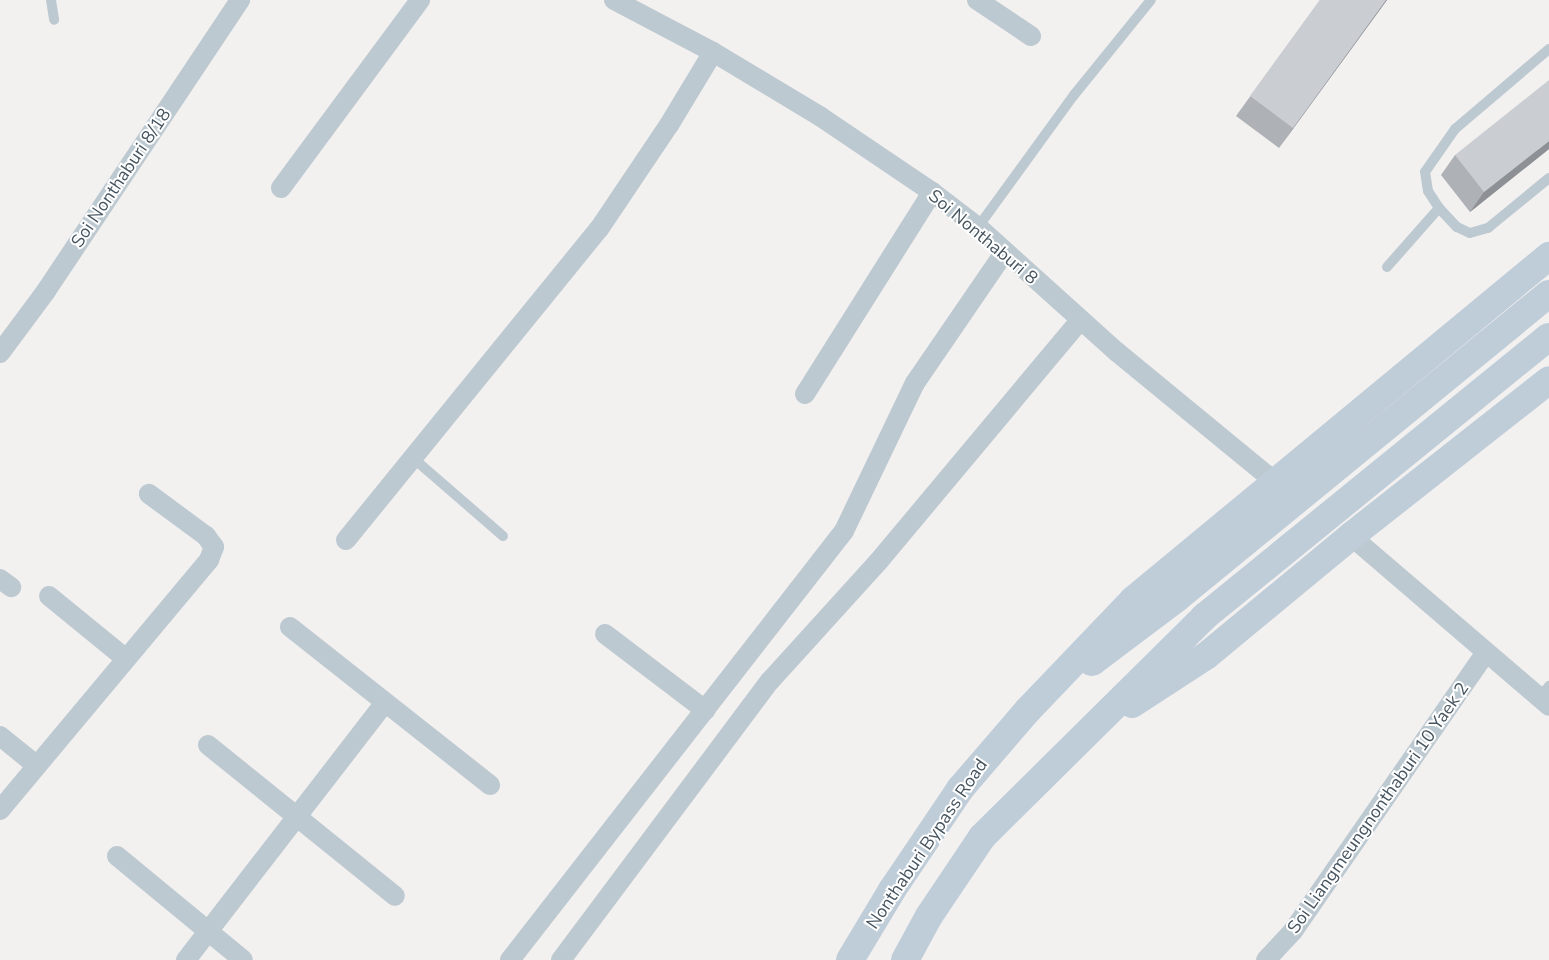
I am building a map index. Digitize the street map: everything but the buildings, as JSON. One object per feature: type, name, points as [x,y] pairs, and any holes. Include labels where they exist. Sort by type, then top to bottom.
[{"type":"main road","points":[[1028,710],[1133,600],[1274,481],[1549,256]]},
{"type":"main road","points":[[1028,710],[1177,598],[1549,294]]},
{"type":"main road","points":[[905,960],[929,916],[982,837],[1204,617],[1549,337]]},
{"type":"main road","points":[[1080,738],[1206,656],[1351,536],[1549,380]]},
{"type":"main road","name":"Nonthaburi Bypass Road","points":[[850,960],[892,890],[960,789],[1028,710]]},
{"type":"street","name":"Soi Nonthaburi 8/18","points":[[0,353],[46,290],[240,0]]},
{"type":"street","points":[[281,188],[420,0]]},
{"type":"street","name":"Soi Nonthaburi 8","points":[[615,0],[713,52],[821,117],[932,192],[978,227],[1004,253],[1080,320],[1274,481]]},
{"type":"street","points":[[977,0],[1000,6],[1031,36]]},
{"type":"street","points":[[346,540],[598,229],[669,125],[713,52]]},
{"type":"street","points":[[805,394],[932,192]]},
{"type":"street","points":[[510,960],[844,531],[915,383],[1004,253]]},
{"type":"street","points":[[561,960],[770,681],[878,562],[1080,320]]},
{"type":"street","points":[[0,810],[209,560],[214,547],[206,536],[149,494]]},
{"type":"street","points":[[1351,536],[1486,654],[1546,697]]},
{"type":"street","points":[[49,596],[126,658]]},
{"type":"street","points":[[290,627],[384,704],[490,785]]},
{"type":"street","points":[[605,634],[705,710]]},
{"type":"street","name":"Soi Liangmeungnonthaburi 10 Yaek 2","points":[[1266,960],[1293,931],[1486,654]]},
{"type":"street","points":[[186,960],[384,704]]},
{"type":"street","points":[[0,736],[36,765]]},
{"type":"street","points":[[208,745],[395,896]]},
{"type":"street","points":[[117,856],[243,960]]},
{"type":"lane","points":[[51,0],[54,20]]},
{"type":"lane","points":[[978,227],[1074,95],[1151,0]]},
{"type":"lane","points":[[1549,49],[1455,129],[1434,156],[1425,172],[1428,191],[1439,208],[1458,228],[1470,233],[1488,228],[1549,178]]},
{"type":"lane","points":[[1387,267],[1439,208]]},
{"type":"lane","points":[[413,458],[503,536]]}]
